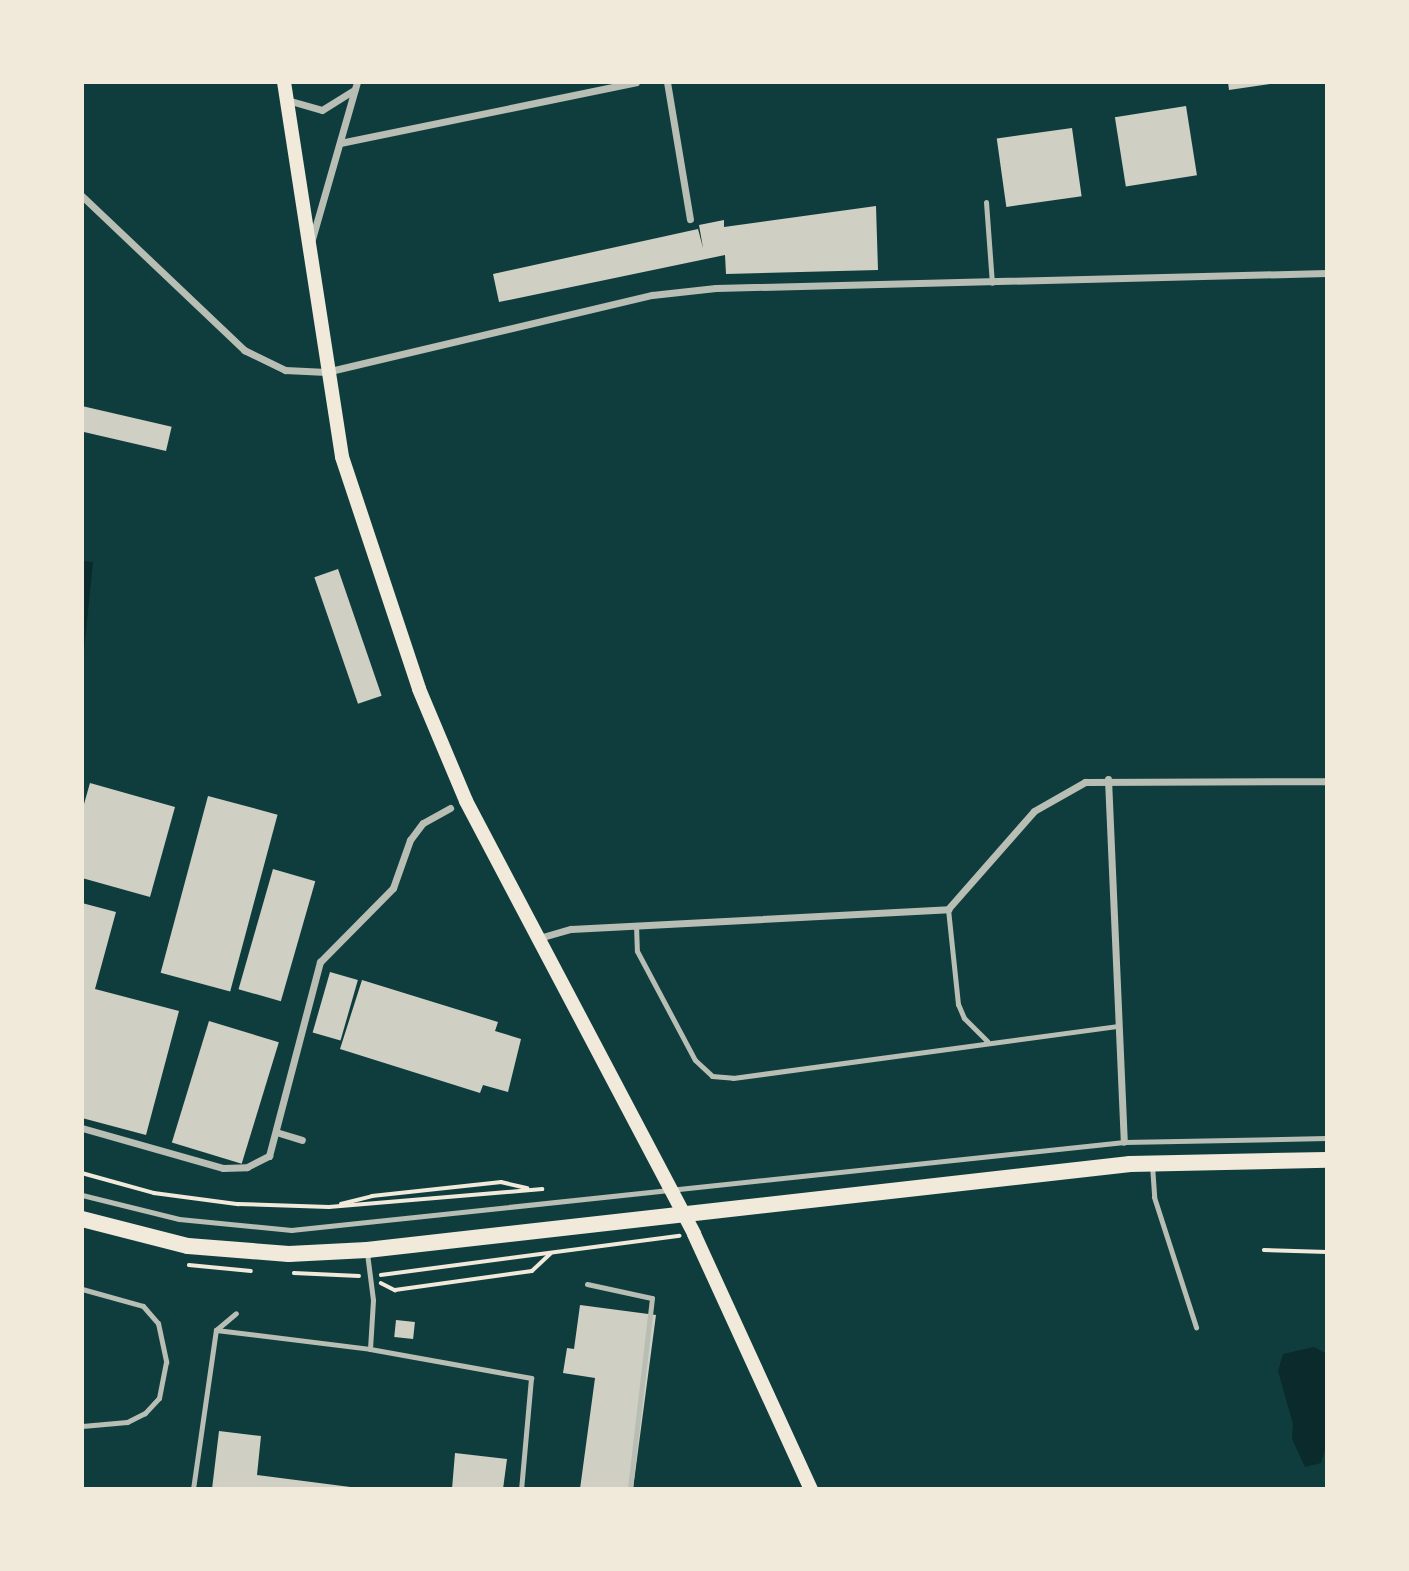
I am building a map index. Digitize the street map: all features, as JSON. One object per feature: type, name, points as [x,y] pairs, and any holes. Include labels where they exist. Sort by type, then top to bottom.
[{"type":"main road","points":[[284,82],[326,372],[351,483],[419,689],[466,801],[682,1214],[811,1489]]},
{"type":"main road","points":[[82,1219],[137,1236],[239,1252],[367,1250],[1152,1163],[1327,1160]]},
{"type":"street","points":[[340,143],[636,82]]},
{"type":"street","points":[[667,82],[690,219]]},
{"type":"street","points":[[286,100],[321,110],[341,102],[356,85]]},
{"type":"street","points":[[308,253],[356,85]]},
{"type":"street","points":[[82,196],[244,350],[285,370],[326,372],[652,295],[716,288],[992,283],[1327,272]]},
{"type":"street","points":[[1108,779],[1124,1142]]},
{"type":"street","points":[[538,938],[571,929],[948,909],[1034,811],[1085,782],[1108,779],[1327,781]]},
{"type":"street","points":[[82,1128],[223,1168],[247,1167],[269,1156],[320,962],[394,888],[410,840],[423,824],[450,808]]},
{"type":"street","points":[[276,1132],[302,1140]]},
{"type":"lane","points":[[986,202],[992,283]]},
{"type":"lane","points":[[450,808],[466,801]]},
{"type":"lane","points":[[948,909],[958,1004],[964,1018],[987,1041]]},
{"type":"lane","points":[[636,925],[637,951],[695,1060],[712,1076],[733,1078],[987,1041],[1119,1026]]},
{"type":"lane","points":[[82,1195],[179,1219],[292,1230],[1124,1142],[1327,1138]]},
{"type":"lane","points":[[1152,1163],[1154,1197],[1196,1327]]},
{"type":"lane","points":[[367,1250],[373,1300],[370,1349]]},
{"type":"lane","points":[[587,1284],[652,1298],[630,1489]]},
{"type":"lane","points":[[82,1289],[143,1306],[158,1323],[166,1362],[159,1398],[145,1413],[127,1422],[82,1426]]},
{"type":"lane","points":[[193,1489],[216,1330],[236,1313]]},
{"type":"lane","points":[[216,1330],[370,1349],[531,1378],[521,1489]]},
{"type":"path","points":[[82,1173],[153,1194],[238,1204],[329,1207],[545,1189]]},
{"type":"path","points":[[329,1207],[372,1196],[501,1182],[532,1189]]},
{"type":"path","points":[[1264,1250],[1327,1252]]},
{"type":"path","points":[[395,1290],[532,1271],[551,1253]]},
{"type":"water","points":[[82,561],[93,562],[82,671]]},
{"type":"water","points":[[1314,1347],[1327,1354],[1327,1443],[1321,1463],[1305,1467],[1292,1439],[1293,1424],[1278,1371],[1283,1354]]},
{"type":"building","points":[[1228,82],[1270,82],[1270,84],[1229,90]]},
{"type":"building","points":[[1186,106],[1197,175],[1126,186],[1115,117]]},
{"type":"building","points":[[1072,128],[1082,196],[1006,207],[997,139]]},
{"type":"building","points":[[876,206],[878,270],[726,274],[725,255],[499,302],[493,274],[698,229],[703,248],[699,225],[724,220],[724,227]]},
{"type":"building","points":[[82,406],[172,427],[166,451],[82,432]]},
{"type":"building","points":[[338,569],[382,696],[358,704],[314,577]]},
{"type":"building","points":[[90,783],[175,807],[150,897],[82,878],[82,811]]},
{"type":"building","points":[[208,796],[278,815],[230,991],[161,973]]},
{"type":"building","points":[[273,869],[315,881],[281,1001],[239,989]]},
{"type":"building","points":[[82,903],[116,912],[95,989],[179,1011],[146,1135],[82,1118]]},
{"type":"building","points":[[330,972],[358,980],[341,1041],[313,1033]]},
{"type":"building","points":[[362,980],[498,1022],[495,1031],[521,1039],[508,1092],[483,1085],[480,1093],[340,1049]]},
{"type":"building","points":[[209,1021],[279,1042],[242,1164],[172,1142]]},
{"type":"building","points":[[580,1305],[656,1315],[633,1489],[580,1489],[595,1378],[563,1373],[567,1348],[574,1349]]},
{"type":"building","points":[[396,1320],[415,1322],[413,1339],[394,1337]]},
{"type":"building","points":[[219,1431],[261,1436],[257,1475],[366,1489],[212,1489]]},
{"type":"building","points":[[455,1453],[507,1459],[503,1489],[452,1489]]}]
